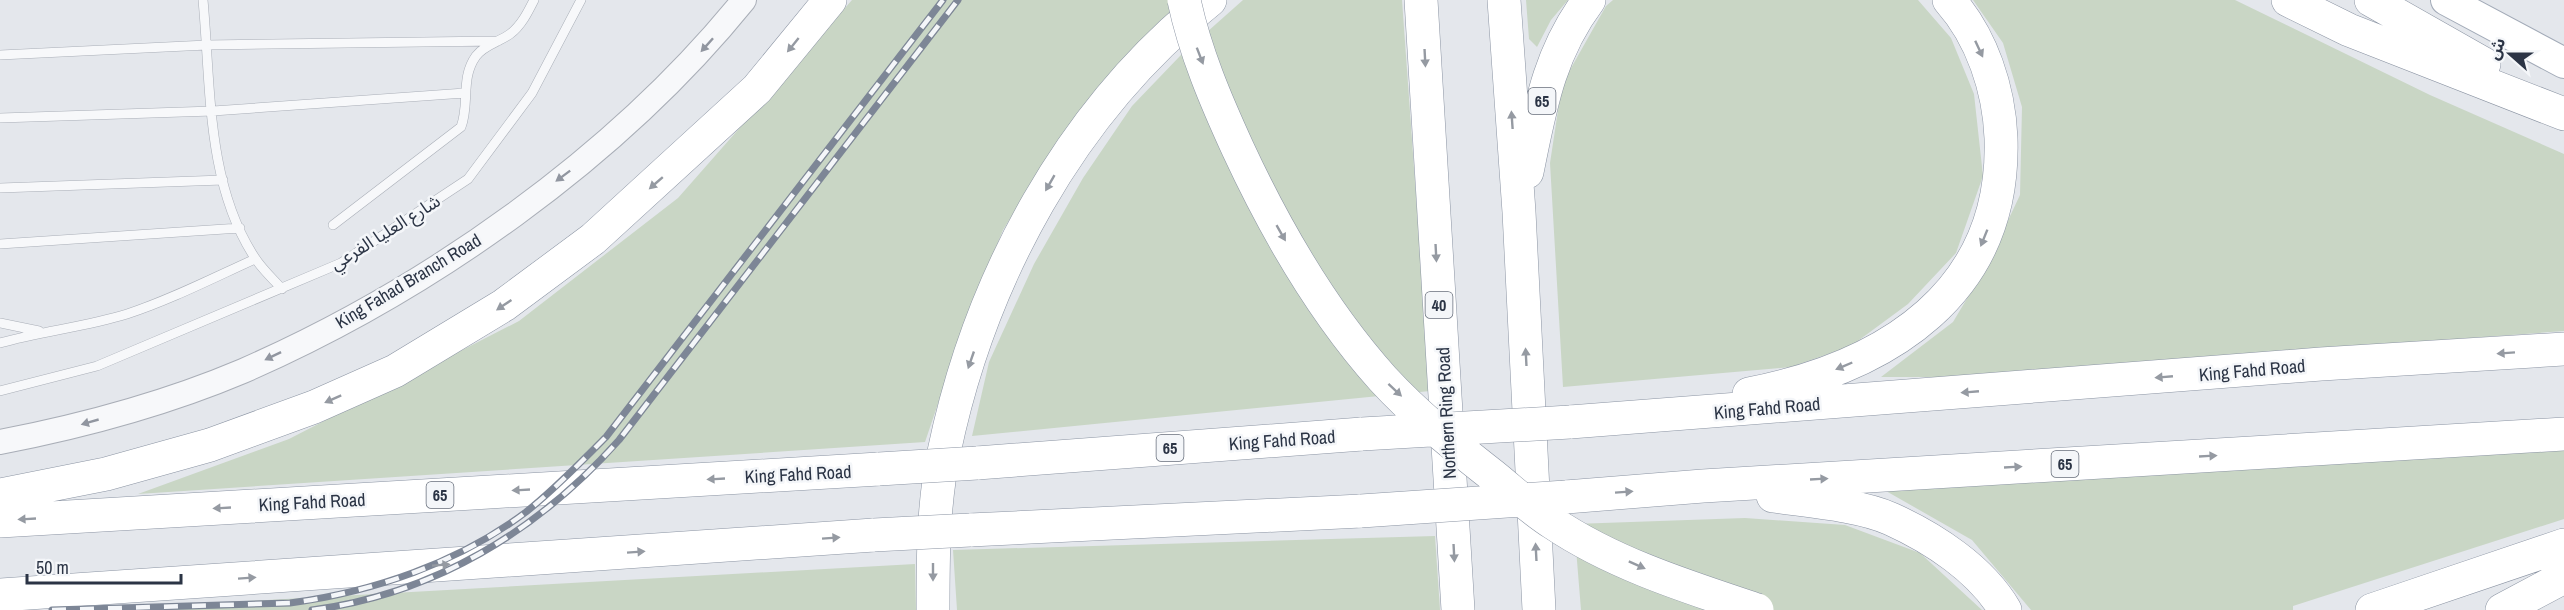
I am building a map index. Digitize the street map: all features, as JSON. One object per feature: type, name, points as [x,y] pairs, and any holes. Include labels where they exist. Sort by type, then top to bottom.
[{"type":"highway","points":[[0,495],[106,474],[210,445],[314,407],[395,371],[504,305],[593,238],[757,89],[830,0]]},
{"type":"highway","points":[[1184,0],[1192,36],[1224,118],[1262,201],[1335,319],[1384,380],[1459,449],[1552,523],[1598,548],[1682,585],[1757,610]]},
{"type":"highway","points":[[933,610],[934,524],[944,453],[960,392],[996,285],[1050,182],[1116,88],[1178,25],[1210,0]]},
{"type":"highway","name":"Northern Ring Road","points":[[1421,0],[1458,610]]},
{"type":"highway","points":[[1504,0],[1519,212],[1539,610]]},
{"type":"highway","name":"65","points":[[1519,212],[1547,81],[1558,50],[1589,0]]},
{"type":"highway","name":"65","points":[[1603,422],[1774,389],[1829,372],[1877,352],[1905,334],[1952,292],[1983,243],[1994,212],[2001,167],[2000,122],[1992,78],[1979,48],[1958,11],[1949,0]]},
{"type":"highway","points":[[2288,0],[2349,30],[2564,114]]},
{"type":"highway","points":[[2371,0],[2564,108]]},
{"type":"highway","name":"King Fahd Road","points":[[0,521],[977,463],[1362,434],[1603,422],[2321,364],[2564,349]]},
{"type":"highway","name":"65","points":[[0,594],[970,530],[1361,511],[1703,486],[2564,434]]},
{"type":"highway","points":[[1703,486],[1836,505],[1890,518],[1952,554],[1980,578],[2005,610]]},
{"type":"highway","points":[[2372,610],[2564,544]]},
{"type":"highway","points":[[2502,610],[2564,577]]},
{"type":"main road","points":[[2446,0],[2564,63]]},
{"type":"street","name":"King Fahad Branch Road","points":[[0,442],[66,429],[145,406],[242,371],[339,323],[457,255],[591,154],[705,48],[744,0]]},
{"type":"lane","points":[[203,0],[218,159],[230,208],[255,259],[282,289]]},
{"type":"lane","points":[[333,225],[461,127],[467,112],[465,93],[468,70],[476,55],[513,32],[534,0]]},
{"type":"lane","name":"شارع العليا الفرعي","points":[[0,391],[97,366],[341,263],[468,179],[532,93],[581,0]]},
{"type":"lane","points":[[0,55],[207,45],[498,41]]},
{"type":"lane","points":[[0,118],[213,111],[465,93]]},
{"type":"lane","points":[[0,188],[223,180]]},
{"type":"lane","points":[[0,244],[240,228]]},
{"type":"lane","points":[[0,343],[42,331],[92,324],[129,313],[255,259]]},
{"type":"lane","points":[[0,323],[42,331]]},
{"type":"green space","points":[[852,0],[1189,0],[1067,127],[1003,230],[964,327],[925,442],[138,494],[289,439],[519,321],[678,198]]},
{"type":"green space","points":[[1243,0],[1402,0],[1430,391],[972,436],[989,362],[1034,264],[1083,178],[1132,106],[1180,56]]},
{"type":"green space","points":[[1526,0],[1568,0],[1551,20],[1537,47],[1529,39]]},
{"type":"green space","points":[[1613,0],[1918,0],[1951,38],[1974,94],[1983,176],[1956,253],[1908,304],[1851,346],[1791,367],[1563,387],[1550,163],[1562,84],[1606,6]]},
{"type":"green space","points":[[1973,0],[2235,0],[2430,95],[2564,154],[2564,331],[1943,377],[1881,377],[1953,322],[1987,265],[2020,195],[2022,107],[2003,43]]},
{"type":"green space","points":[[2564,445],[2564,519],[2293,606],[2293,610],[2031,610],[1972,540],[1886,491]]},
{"type":"green space","points":[[1745,518],[1845,525],[1920,553],[1982,610],[1581,610],[1574,524]]},
{"type":"green space","points":[[1435,536],[1440,610],[957,610],[953,550]]},
{"type":"green space","points":[[915,564],[916,610],[85,610]]},
{"type":"railway","points":[[52,610],[290,603],[321,598],[383,583],[414,572],[472,546],[500,530],[547,494],[606,437],[943,0]]},
{"type":"railway","points":[[312,610],[357,602],[441,573],[481,553],[518,530],[588,473],[619,440],[958,0]]}]
